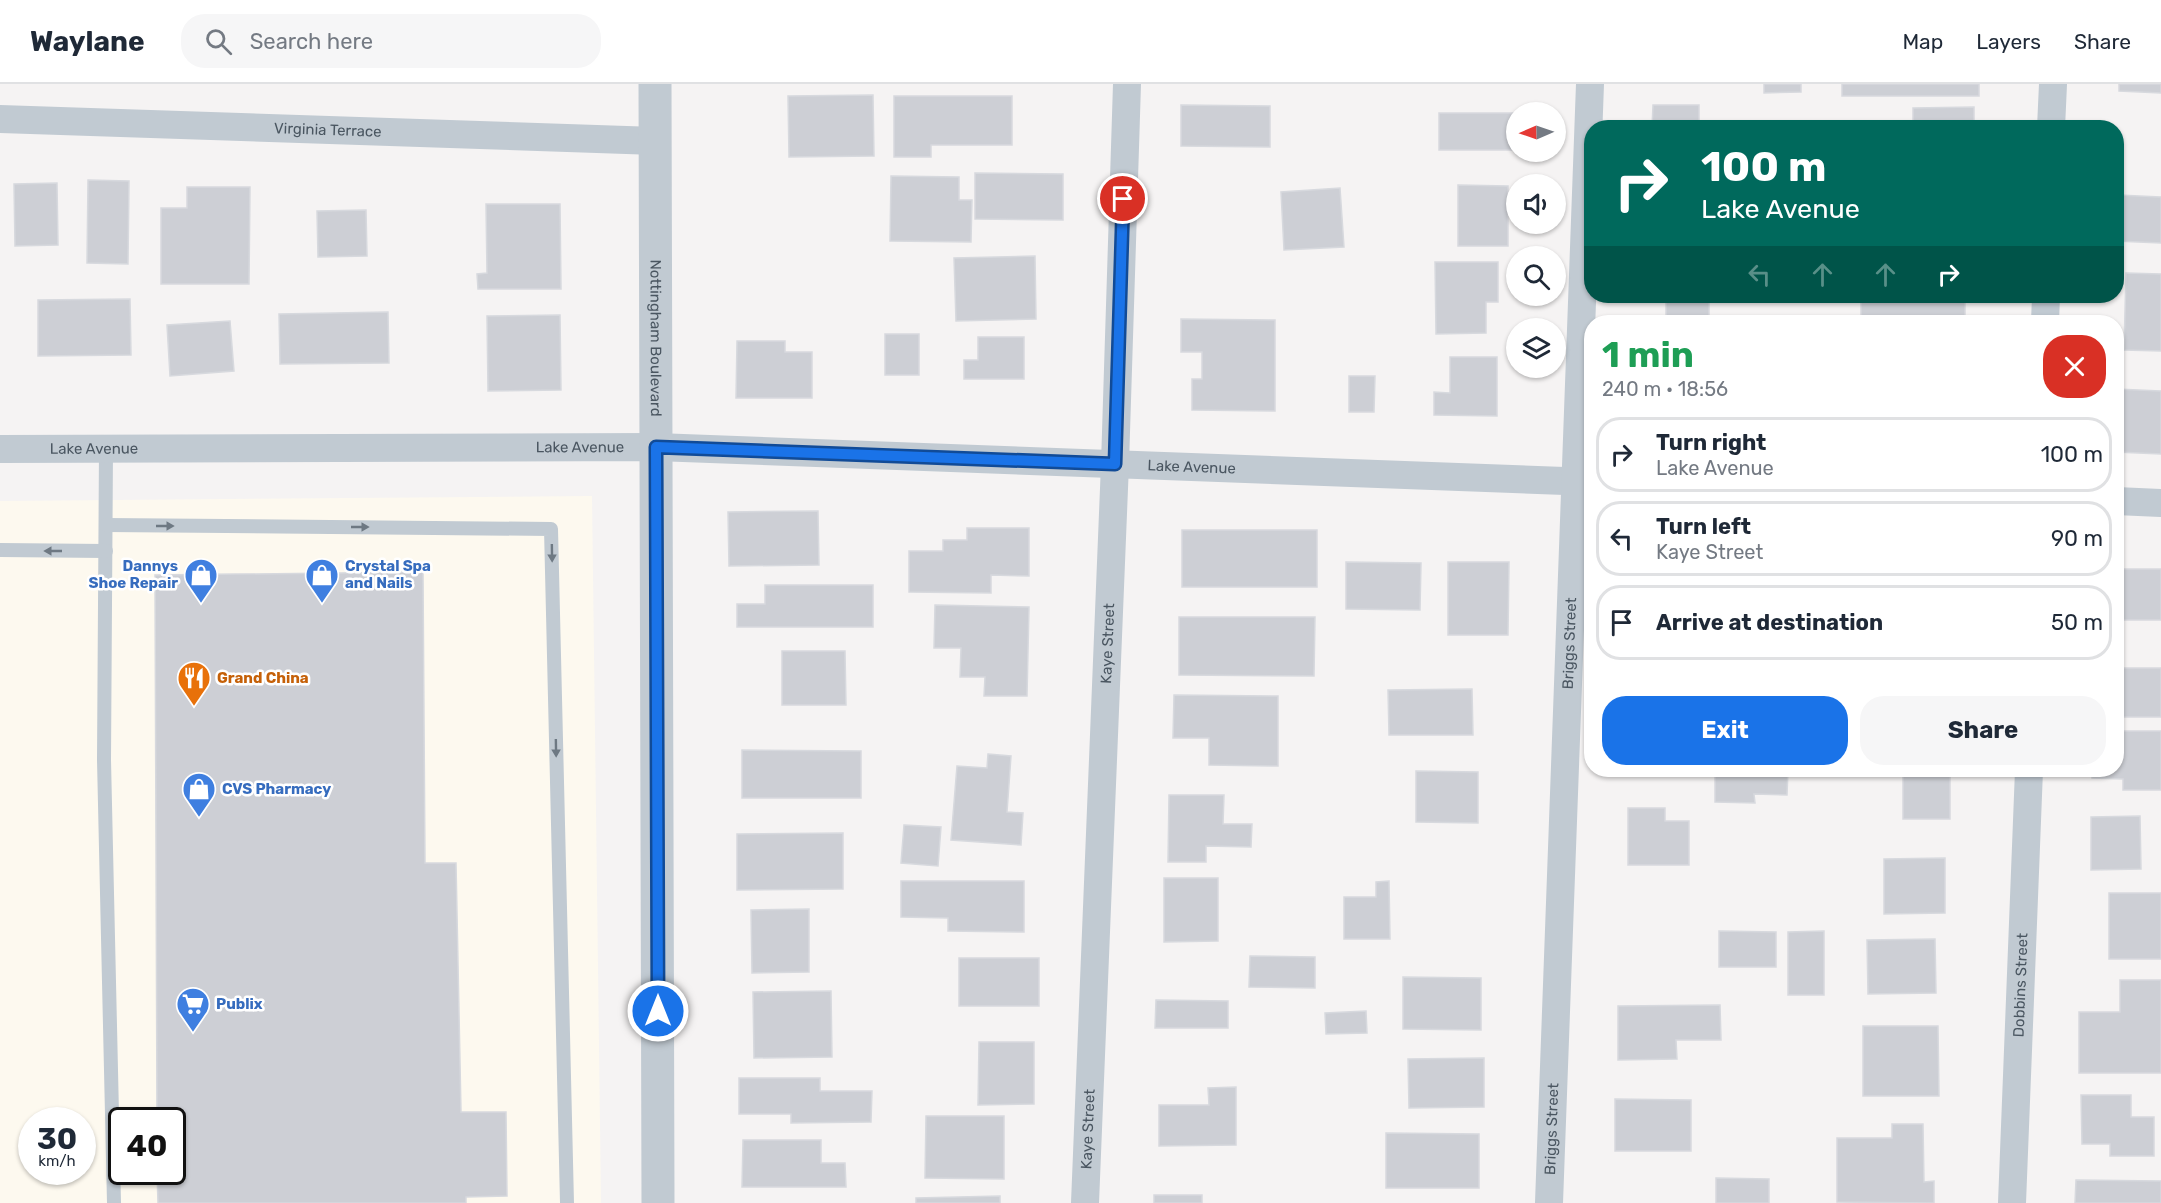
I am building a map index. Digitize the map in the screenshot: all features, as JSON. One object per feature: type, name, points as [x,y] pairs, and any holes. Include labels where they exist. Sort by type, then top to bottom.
[{"type":"street","name":"Nottingham Boulevard","points":[[656,84],[658,1203]]},
{"type":"street","name":"Kaye Street","points":[[1086,1203],[1115,464],[1127,84]]},
{"type":"street","name":"Briggs Street","points":[[1589,120],[1590,84]]},
{"type":"street","points":[[2051,120],[2053,84]]},
{"type":"street","name":"Virginia Terrace","points":[[0,119],[656,141]]},
{"type":"street","name":"Lake Avenue","points":[[0,449],[656,447],[1584,481]]},
{"type":"street","name":"Briggs Street","points":[[1549,1203],[1584,481]]},
{"type":"street","points":[[2124,501],[2161,503]]},
{"type":"street","name":"Dobbins Street","points":[[2012,1203],[2029,777]]},
{"type":"lane","points":[[106,449],[104,760],[114,1203]]},
{"type":"lane","points":[[106,525],[551,529],[567,1203]]},
{"type":"lane","points":[[0,550],[106,551]]},
{"type":"shaded area","points":[[592,496],[601,1203],[0,1203],[0,501]]},
{"type":"building","points":[[1764,84],[1801,84],[1801,92],[1764,93]]},
{"type":"building","points":[[1842,84],[1979,84],[1979,96],[1842,96]]},
{"type":"building","points":[[2119,84],[2161,84],[2161,93],[2119,91]]},
{"type":"building","points":[[873,95],[874,156],[789,157],[788,96]]},
{"type":"building","points":[[894,96],[1012,96],[1012,145],[931,145],[931,157],[894,157]]},
{"type":"building","points":[[1181,105],[1270,106],[1270,147],[1181,146]]},
{"type":"building","points":[[1653,105],[1699,105],[1699,120],[1652,120]]},
{"type":"building","points":[[1974,107],[1974,120],[1913,120],[1913,108]]},
{"type":"building","points":[[1439,113],[1506,113],[1506,150],[1439,150]]},
{"type":"building","points":[[975,173],[1063,174],[1063,220],[975,219]]},
{"type":"building","points":[[891,176],[959,177],[959,200],[972,200],[971,242],[890,241]]},
{"type":"building","points":[[88,180],[129,181],[128,264],[87,263]]},
{"type":"building","points":[[57,183],[58,245],[15,246],[14,184]]},
{"type":"building","points":[[1458,185],[1506,186],[1508,246],[1458,246]]},
{"type":"building","points":[[187,187],[250,187],[249,284],[161,284],[161,208],[187,208]]},
{"type":"building","points":[[1340,188],[1344,247],[1284,250],[1281,192]]},
{"type":"building","points":[[2124,195],[2161,197],[2161,243],[2124,241]]},
{"type":"building","points":[[486,204],[560,204],[561,289],[478,289],[477,274],[487,273]]},
{"type":"building","points":[[366,210],[367,256],[318,257],[317,211]]},
{"type":"building","points":[[1035,256],[1036,319],[956,321],[954,258]]},
{"type":"building","points":[[1435,262],[1498,262],[1498,302],[1486,302],[1486,333],[1436,334]]},
{"type":"building","points":[[2126,273],[2161,274],[2161,351],[2124,350]]},
{"type":"building","points":[[130,299],[131,355],[38,356],[38,300]]},
{"type":"building","points":[[1666,303],[1709,303],[1709,315],[1666,315]]},
{"type":"building","points":[[1861,303],[1965,303],[1965,315],[1861,315]]},
{"type":"building","points":[[388,312],[389,363],[280,364],[279,314]]},
{"type":"building","points":[[560,315],[561,390],[488,391],[487,316]]},
{"type":"building","points":[[1181,319],[1275,320],[1275,411],[1192,410],[1192,379],[1202,379],[1202,352],[1181,352]]},
{"type":"building","points":[[230,321],[234,371],[170,376],[167,325]]},
{"type":"building","points":[[885,334],[919,334],[919,375],[885,375]]},
{"type":"building","points":[[978,337],[1024,337],[1024,379],[964,379],[964,360],[978,360]]},
{"type":"building","points":[[737,341],[785,341],[785,352],[812,352],[812,398],[736,398]]},
{"type":"building","points":[[1450,357],[1497,357],[1497,416],[1434,415],[1434,392],[1450,393]]},
{"type":"building","points":[[1349,376],[1375,376],[1374,412],[1349,412]]},
{"type":"building","points":[[2124,389],[2161,391],[2161,454],[2124,452]]},
{"type":"building","points":[[818,511],[819,565],[729,566],[728,512]]},
{"type":"building","points":[[967,528],[1029,528],[1029,576],[991,575],[991,593],[909,592],[909,551],[943,551],[943,540],[967,540]]},
{"type":"building","points":[[1182,530],[1317,530],[1317,587],[1182,587]]},
{"type":"building","points":[[1346,562],[1421,563],[1420,610],[1346,609]]},
{"type":"building","points":[[1448,562],[1509,562],[1508,635],[1448,635]]},
{"type":"building","points":[[2124,569],[2161,569],[2161,620],[2124,620]]},
{"type":"building","points":[[423,572],[425,863],[456,863],[461,1112],[506,1112],[507,1196],[466,1197],[466,1203],[158,1203],[157,1185],[186,1185],[186,1107],[157,1107],[155,575]]},
{"type":"building","points":[[765,585],[873,585],[873,627],[737,627],[737,604],[765,604]]},
{"type":"building","points":[[935,605],[1029,607],[1027,696],[984,696],[985,677],[960,677],[961,648],[934,648]]},
{"type":"building","points":[[1179,617],[1315,617],[1314,676],[1179,675]]},
{"type":"building","points":[[782,651],[845,651],[846,705],[782,705]]},
{"type":"building","points":[[2124,668],[2161,668],[2161,717],[2124,717]]},
{"type":"building","points":[[1472,689],[1473,735],[1389,735],[1388,690]]},
{"type":"building","points":[[1174,695],[1278,696],[1278,766],[1209,765],[1209,738],[1173,738]]},
{"type":"building","points":[[2124,731],[2161,731],[2161,790],[2123,790],[2123,779],[2092,778],[2124,777]]},
{"type":"building","points":[[742,750],[861,751],[861,798],[742,798]]},
{"type":"building","points":[[988,754],[1011,756],[1007,812],[1023,813],[1021,845],[951,840],[957,766],[987,768]]},
{"type":"building","points":[[1416,771],[1478,772],[1478,823],[1416,822]]},
{"type":"building","points":[[1715,777],[1788,777],[1787,795],[1754,794],[1755,803],[1715,802]]},
{"type":"building","points":[[1903,777],[1950,777],[1950,819],[1903,819]]},
{"type":"building","points":[[1169,795],[1224,795],[1223,824],[1252,824],[1251,847],[1206,846],[1206,862],[1168,862]]},
{"type":"building","points":[[1628,808],[1665,808],[1665,821],[1689,821],[1689,865],[1628,865]]},
{"type":"building","points":[[2140,816],[2141,869],[2091,870],[2091,817]]},
{"type":"building","points":[[904,825],[941,827],[938,866],[901,863]]},
{"type":"building","points":[[843,833],[843,889],[737,890],[737,834]]},
{"type":"building","points":[[1945,858],[1945,913],[1884,914],[1884,859]]},
{"type":"building","points":[[1164,878],[1218,878],[1218,941],[1164,942]]},
{"type":"building","points":[[901,881],[1024,881],[1024,932],[948,931],[948,918],[901,917]]},
{"type":"building","points":[[1389,881],[1390,939],[1344,939],[1344,897],[1376,897],[1376,882]]},
{"type":"building","points":[[2109,893],[2161,893],[2161,959],[2109,959]]},
{"type":"building","points":[[809,909],[809,972],[752,973],[751,910]]},
{"type":"building","points":[[1719,931],[1776,932],[1776,967],[1719,967]]},
{"type":"building","points":[[1824,931],[1824,995],[1788,995],[1788,932]]},
{"type":"building","points":[[1935,939],[1936,993],[1868,994],[1867,940]]},
{"type":"building","points":[[1250,956],[1315,957],[1315,988],[1249,987]]},
{"type":"building","points":[[959,958],[1039,958],[1039,1006],[959,1006]]},
{"type":"building","points":[[1403,977],[1481,978],[1481,1030],[1403,1029]]},
{"type":"building","points":[[2120,980],[2161,980],[2161,1073],[2079,1073],[2079,1012],[2120,1012]]},
{"type":"building","points":[[831,991],[832,1057],[754,1058],[753,992]]},
{"type":"building","points":[[1156,1000],[1228,1001],[1228,1028],[1155,1028]]},
{"type":"building","points":[[1720,1005],[1721,1040],[1676,1040],[1677,1059],[1618,1060],[1618,1006]]},
{"type":"building","points":[[1366,1011],[1367,1033],[1326,1034],[1325,1013]]},
{"type":"building","points":[[1863,1026],[1938,1026],[1939,1096],[1863,1096]]},
{"type":"building","points":[[979,1042],[1034,1042],[1034,1104],[978,1105]]},
{"type":"building","points":[[1484,1058],[1484,1107],[1409,1108],[1408,1059]]},
{"type":"building","points":[[739,1078],[820,1078],[820,1091],[872,1091],[871,1122],[791,1123],[791,1114],[739,1114]]},
{"type":"building","points":[[1236,1087],[1236,1145],[1159,1146],[1159,1105],[1209,1105],[1208,1088]]},
{"type":"building","points":[[2081,1095],[2131,1095],[2131,1117],[2154,1117],[2154,1156],[2110,1156],[2110,1144],[2082,1144]]},
{"type":"building","points":[[1615,1099],[1691,1100],[1691,1151],[1615,1151]]},
{"type":"building","points":[[926,1116],[1004,1116],[1004,1179],[925,1178]]},
{"type":"building","points":[[1892,1124],[1923,1124],[1924,1182],[1934,1181],[1934,1203],[1837,1202],[1837,1138],[1892,1138]]},
{"type":"building","points":[[1386,1133],[1479,1134],[1479,1188],[1386,1188]]},
{"type":"building","points":[[743,1140],[821,1140],[821,1163],[845,1163],[846,1187],[742,1187]]},
{"type":"building","points":[[1716,1178],[1769,1179],[1769,1203],[1716,1203]]},
{"type":"building","points":[[2076,1180],[2161,1181],[2161,1203],[2075,1203]]},
{"type":"building","points":[[1154,1195],[1202,1195],[1202,1203],[1154,1203]]},
{"type":"building","points":[[1000,1196],[1000,1203],[916,1203],[916,1198]]},
{"type":"place","name":"Dannys Shoe Repair","points":[[201,604]]},
{"type":"place","name":"Crystal Spa and Nails","points":[[322,604]]},
{"type":"place","name":"Grand China","points":[[194,707]]},
{"type":"place","name":"CVS Pharmacy","points":[[199,818]]},
{"type":"place","name":"Publix","points":[[193,1033]]},
{"type":"route","points":[[658,1011],[656,447],[1115,464],[1123,199]]}]
